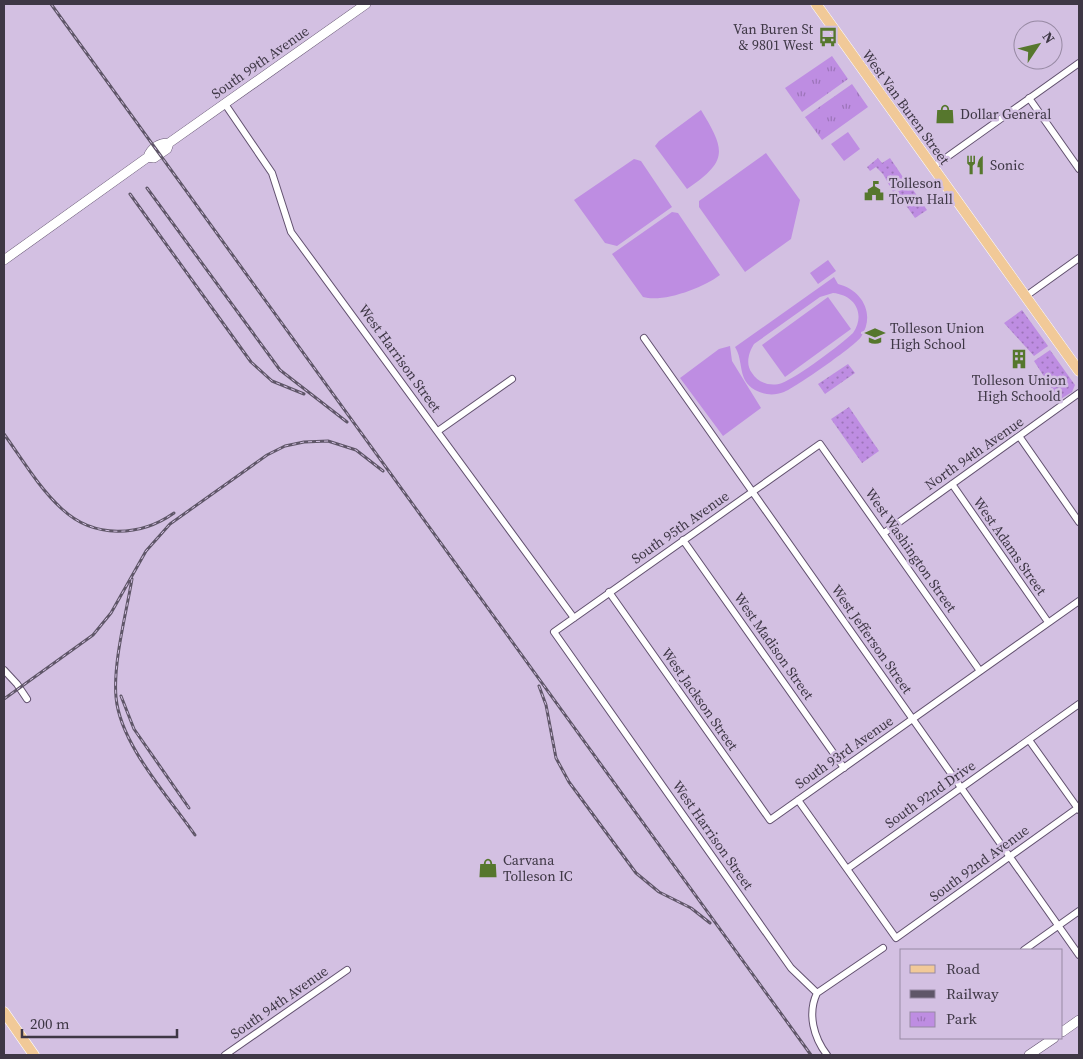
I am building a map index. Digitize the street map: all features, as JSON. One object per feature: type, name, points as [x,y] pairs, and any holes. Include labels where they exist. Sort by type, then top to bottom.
[{"type":"main road","name":"South 99th Avenue","points":[[4,260],[148,158],[154,158],[167,149],[169,143],[366,4]]},
{"type":"main road","name":"West Van Buren Street","points":[[816,4],[1079,371]]},
{"type":"main road","points":[[4,1012],[34,1055]]},
{"type":"main road","points":[[1063,1031],[1079,1020]]},
{"type":"main road","points":[[1029,1055],[1053,1039]]},
{"type":"street","points":[[932,167],[1079,62]]},
{"type":"street","points":[[1029,98],[1079,169]]},
{"type":"street","name":"West Harrison Street","points":[[225,104],[272,173],[291,232],[574,618]]},
{"type":"street","points":[[1026,296],[1079,258]]},
{"type":"street","name":"West Jefferson Street","points":[[644,338],[1079,955]]},
{"type":"street","points":[[438,431],[512,379]]},
{"type":"street","name":"North 94th Avenue","points":[[884,533],[1079,393]]},
{"type":"street","points":[[1019,436],[1079,522]]},
{"type":"street","name":"South 95th Avenue","points":[[554,632],[820,444]]},
{"type":"street","name":"West Washington Street","points":[[820,444],[980,671]]},
{"type":"street","name":"West Adams Street","points":[[952,484],[1048,622]]},
{"type":"street","name":"West Madison Street","points":[[683,540],[844,768]]},
{"type":"street","name":"West Jackson Street","points":[[609,592],[770,820]]},
{"type":"street","name":"South 93rd Avenue","points":[[770,820],[1079,601]]},
{"type":"street","name":"West Harrison Street","points":[[554,632],[791,968],[817,993]]},
{"type":"street","points":[[4,670],[27,699]]},
{"type":"street","name":"South 92nd Drive","points":[[846,869],[1079,704]]},
{"type":"street","points":[[1028,740],[1079,809]]},
{"type":"street","points":[[798,800],[846,869]]},
{"type":"street","name":"South 92nd Avenue","points":[[846,869],[896,938],[1079,809]]},
{"type":"street","points":[[1025,949],[1079,911]]},
{"type":"street","points":[[827,1055],[817,1042],[815,1034],[812,1004],[817,993],[883,948]]},
{"type":"street","name":"South 94th Avenue","points":[[225,1055],[347,970]]},
{"type":"green space","points":[[832,56],[848,79],[802,112],[785,88]]},
{"type":"green space","points":[[852,84],[868,107],[822,140],[805,117]]},
{"type":"green space","points":[[701,110],[715,136],[719,154],[716,163],[710,171],[687,189],[655,146]]},
{"type":"green space","points":[[848,132],[860,149],[844,161],[831,144]]},
{"type":"green space","points":[[766,153],[800,200],[791,239],[745,272],[699,207],[699,201]]},
{"type":"green space","points":[[878,158],[882,163],[890,158],[907,183],[893,192],[883,174],[876,167],[870,171],[867,167]]},
{"type":"green space","points":[[634,159],[641,161],[672,207],[617,246],[605,243],[574,200]]},
{"type":"green space","points":[[909,184],[927,210],[915,218],[905,204],[901,206],[892,196]]},
{"type":"green space","points":[[672,212],[678,213],[720,275],[704,285],[683,293],[661,298],[643,297],[612,254]]},
{"type":"green space","points":[[828,260],[836,271],[818,284],[810,273]]},
{"type":"green space","points":[[834,277],[838,284],[860,297],[867,312],[865,328],[857,341],[812,375],[780,393],[765,394],[749,386],[743,376],[738,352],[735,347]],"holes":[[[833,293],[847,297],[852,302],[858,313],[857,326],[853,333],[819,360],[789,380],[774,385],[765,383],[755,376],[748,362],[749,354],[754,344],[820,297]]]},
{"type":"green space","points":[[828,297],[851,329],[785,377],[762,345]]},
{"type":"green space","points":[[1022,310],[1048,346],[1034,356],[1004,323]]},
{"type":"green space","points":[[730,346],[732,361],[761,408],[723,436],[680,378],[719,349]]},
{"type":"green space","points":[[1050,350],[1075,385],[1072,392],[1059,400],[1034,361]]},
{"type":"green space","points":[[848,364],[855,373],[825,394],[818,384]]},
{"type":"green space","points":[[849,407],[879,451],[862,463],[831,419]]},
{"type":"railway","points":[[51,4],[811,1055]]},
{"type":"railway","points":[[147,188],[280,370],[347,422]]},
{"type":"railway","points":[[130,194],[251,362],[272,381],[304,394]]},
{"type":"railway","points":[[4,434],[31,473],[54,501],[75,519],[88,526],[103,530],[132,530],[147,527],[174,513]]},
{"type":"railway","points":[[4,699],[93,635],[111,613],[146,551],[170,524],[267,455],[285,446],[304,442],[328,441],[356,450],[383,471]]},
{"type":"railway","points":[[132,579],[116,669],[116,697],[119,715],[126,733],[147,769],[195,835]]},
{"type":"railway","points":[[539,686],[546,705],[556,758],[569,782],[636,873],[659,892],[691,908],[710,923]]},
{"type":"railway","points":[[121,696],[134,729],[189,808]]},
{"type":"place","name":"Van Buren St & 9801 West","points":[[828,37]]},
{"type":"place","name":"Dollar General","points":[[945,114]]},
{"type":"place","name":"Sonic","points":[[975,165]]},
{"type":"place","name":"Tolleson Town Hall","points":[[874,191]]},
{"type":"place","name":"Tolleson Union High School","points":[[875,336]]},
{"type":"place","name":"Tolleson Union High Schoold","points":[[1019,359]]},
{"type":"place","name":"Carvana Tolleson IC","points":[[488,868]]}]
